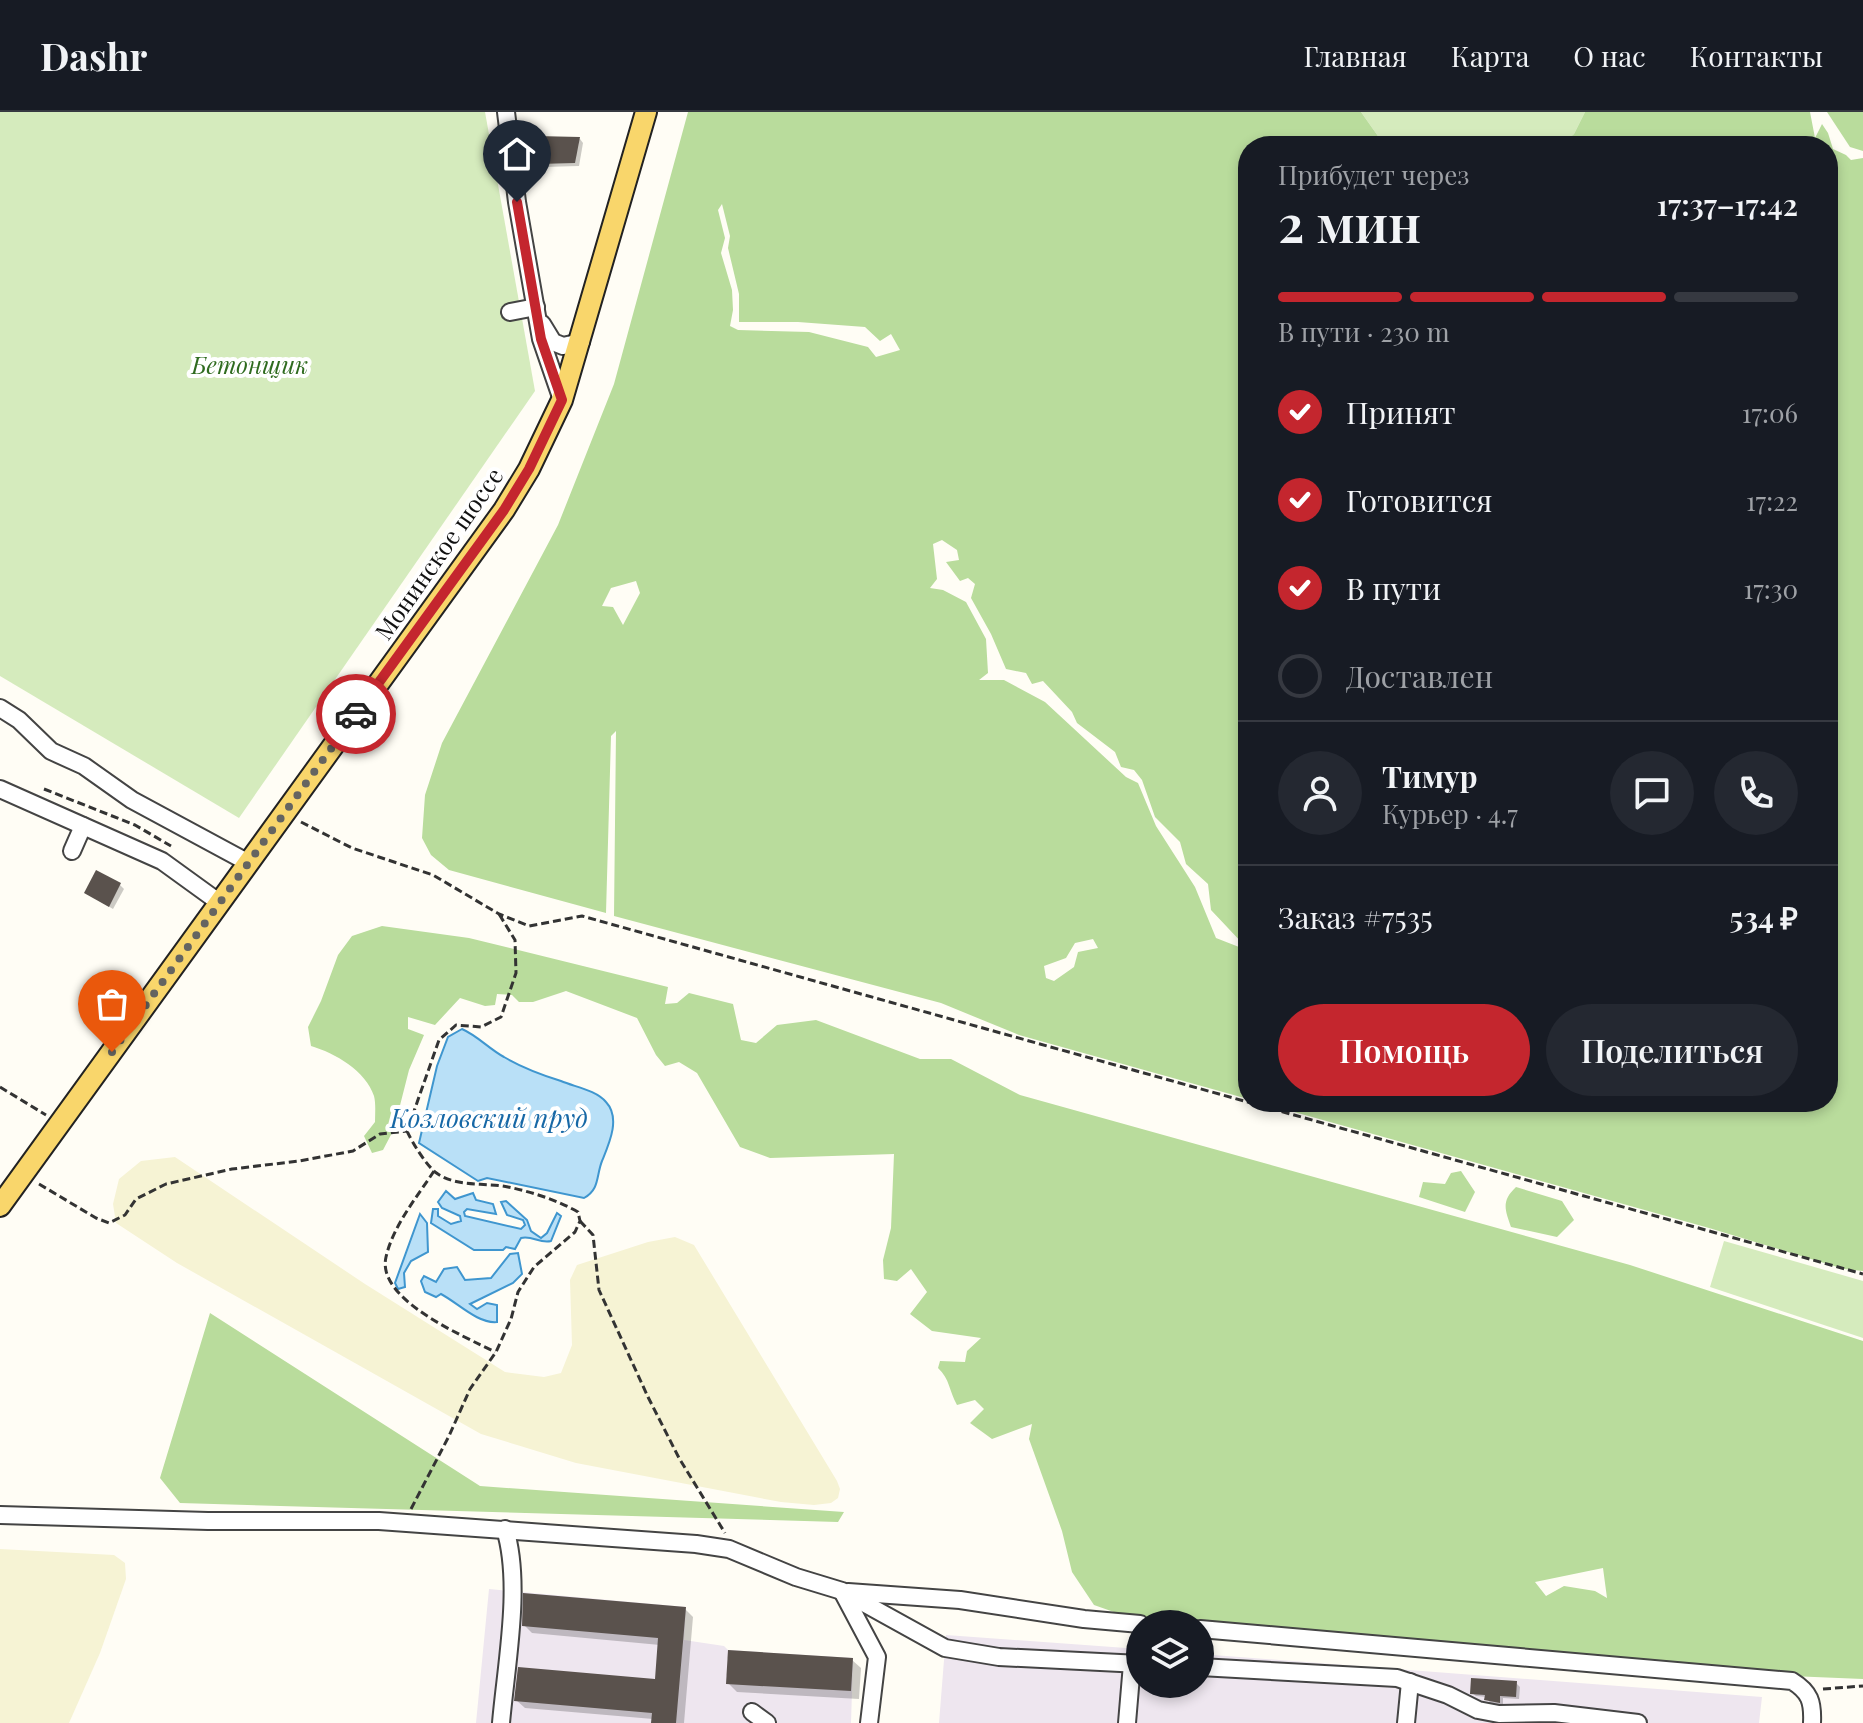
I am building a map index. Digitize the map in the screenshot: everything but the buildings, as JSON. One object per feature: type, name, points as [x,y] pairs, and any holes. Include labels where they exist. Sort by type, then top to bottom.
[{"type":"main road","name":"Монинское шоссе","points":[[0,1206],[504,510],[529,469],[562,400],[646,112]]},
{"type":"street","points":[[506,112],[517,202],[541,339],[562,400]]},
{"type":"street","points":[[510,312],[536,310]]},
{"type":"street","points":[[536,310],[553,342],[563,346],[581,342]]},
{"type":"street","points":[[0,708],[19,720],[51,751],[84,766],[132,800],[247,862]]},
{"type":"street","points":[[0,789],[162,861],[220,903]]},
{"type":"street","points":[[72,851],[83,826]]},
{"type":"street","points":[[0,1515],[404,1523],[696,1544],[729,1549],[796,1577],[842,1591],[945,1648],[999,1657],[1126,1663]]},
{"type":"street","points":[[501,1723],[512,1592],[512,1551],[505,1529]]},
{"type":"street","points":[[842,1591],[960,1600],[1126,1623]]},
{"type":"street","points":[[842,1591],[877,1657],[869,1723]]},
{"type":"street","points":[[1214,1630],[1792,1681],[1806,1690],[1813,1704],[1812,1723]]},
{"type":"street","points":[[1214,1668],[1397,1678],[1448,1695],[1478,1710],[1499,1714],[1554,1713],[1638,1723]]},
{"type":"street","points":[[1406,1723],[1410,1682]]},
{"type":"street","points":[[1127,1723],[1131,1698]]},
{"type":"street","points":[[752,1712],[767,1723]]},
{"type":"path","points":[[284,813],[352,848],[433,875],[499,914],[529,926],[582,916],[1238,1099]]},
{"type":"path","points":[[407,1131],[439,1040],[456,1025],[481,1027],[501,1017],[516,973],[515,940],[499,914]]},
{"type":"path","points":[[0,1087],[52,1119]]},
{"type":"path","points":[[1283,1112],[1863,1274]]},
{"type":"path","points":[[23,1174],[109,1223],[125,1215],[136,1199],[166,1184],[232,1169],[353,1151],[380,1134],[407,1131]]},
{"type":"path","points":[[407,1131],[434,1171],[464,1184],[507,1187],[562,1203],[578,1212],[580,1221],[593,1235],[599,1290],[672,1446],[725,1534],[729,1549]]},
{"type":"path","points":[[434,1171],[398,1227],[386,1257],[385,1273],[403,1299],[496,1352]]},
{"type":"path","points":[[404,1523],[470,1389],[496,1352],[511,1319],[518,1292],[534,1267],[575,1232],[580,1221]]},
{"type":"path","points":[[1806,1690],[1863,1686]]},
{"type":"shaded area","points":[[175,1157],[365,1284],[505,1372],[544,1377],[561,1373],[572,1345],[570,1280],[577,1265],[648,1242],[675,1237],[694,1245],[837,1481],[840,1489],[838,1498],[831,1503],[814,1505],[781,1502],[576,1463],[481,1434],[177,1263],[116,1223],[113,1204],[119,1179],[141,1161]]},
{"type":"shaded area","points":[[0,1549],[114,1555],[125,1563],[126,1579],[100,1653],[69,1723],[0,1723]]},
{"type":"shaded area","points":[[489,1589],[686,1607],[684,1640],[724,1646],[728,1650],[853,1658],[851,1723],[476,1723]]},
{"type":"shaded area","points":[[946,1635],[1126,1648],[1126,1698],[1214,1698],[1214,1655],[1762,1697],[1759,1723],[939,1723]]},
{"type":"green space","name":"Бетонщик","points":[[0,112],[485,112],[535,391],[239,818],[0,676]]},
{"type":"green space","points":[[688,112],[1361,112],[1378,136],[1238,136],[1238,939],[1211,910],[1208,884],[1186,864],[1180,842],[1155,817],[1142,780],[1134,770],[1121,767],[1115,752],[1077,723],[1072,712],[1043,681],[1032,684],[1026,673],[1006,669],[971,598],[975,584],[968,578],[960,581],[946,562],[959,560],[957,550],[942,540],[933,544],[937,579],[930,588],[943,590],[966,602],[986,639],[988,673],[979,680],[1004,680],[1045,702],[1126,777],[1138,783],[1156,826],[1195,887],[1216,938],[1238,947],[1238,1096],[1019,1035],[941,1003],[614,916],[616,731],[611,736],[606,913],[449,870],[431,855],[422,838],[425,795],[442,743],[558,525],[614,384]],"holes":[[[722,204],[730,236],[728,248],[739,294],[739,322],[865,327],[880,341],[891,334],[900,350],[876,357],[868,347],[809,332],[738,330],[730,326],[732,290],[721,253],[725,238],[718,210]],[[636,581],[640,593],[623,625],[613,607],[602,606],[611,588]],[[1093,939],[1098,948],[1078,952],[1074,967],[1054,981],[1046,978],[1044,966],[1066,958],[1075,943]]]},
{"type":"green space","points":[[1361,112],[1585,112],[1572,136],[1378,136]]},
{"type":"green space","points":[[1585,112],[1810,112],[1815,136],[1572,136]]},
{"type":"green space","points":[[1827,112],[1863,112],[1863,151],[1850,147]]},
{"type":"green space","points":[[1822,124],[1829,136],[1816,136]]},
{"type":"green space","points":[[1838,151],[1851,160],[1863,158],[1863,1271],[1844,1269],[1294,1112],[1838,1112]]},
{"type":"green space","points":[[382,926],[469,938],[668,987],[665,1004],[677,1003],[689,993],[733,1004],[741,1040],[756,1043],[777,1025],[816,1020],[920,1059],[951,1059],[1020,1095],[1630,1265],[1863,1341],[1863,1679],[1641,1670],[1214,1625],[1214,1610],[1126,1610],[1126,1616],[1094,1605],[1072,1572],[1062,1531],[1029,1439],[1032,1424],[992,1439],[970,1423],[984,1409],[975,1400],[957,1405],[938,1368],[940,1361],[965,1362],[967,1351],[981,1338],[932,1331],[910,1314],[927,1292],[911,1269],[897,1281],[884,1279],[883,1260],[891,1228],[894,1154],[770,1158],[740,1147],[697,1073],[679,1062],[665,1066],[637,1018],[566,991],[533,1002],[519,1002],[512,995],[497,994],[495,1005],[485,1006],[460,998],[435,1025],[408,1017],[408,1029],[424,1035],[409,1070],[394,1129],[383,1150],[372,1153],[364,1136],[375,1122],[375,1099],[370,1087],[348,1064],[311,1046],[308,1027],[338,955],[352,936]],"holes":[[[1603,1568],[1607,1598],[1595,1591],[1564,1586],[1546,1596],[1535,1582]]]},
{"type":"green space","points":[[1461,1171],[1475,1192],[1465,1212],[1419,1197],[1423,1182],[1445,1184],[1451,1173]]},
{"type":"green space","points":[[1516,1187],[1562,1201],[1574,1220],[1557,1237],[1511,1227],[1506,1206],[1508,1197]]},
{"type":"green space","points":[[1724,1241],[1863,1281],[1863,1338],[1710,1287]]},
{"type":"green space","points":[[210,1313],[480,1486],[844,1512],[838,1522],[180,1503],[160,1478]]},
{"type":"water","name":"Козловский пруд","points":[[462,1029],[511,1061],[591,1092],[606,1102],[613,1116],[612,1131],[595,1186],[584,1198],[487,1178],[478,1181],[419,1143],[437,1066],[448,1037]]},
{"type":"water","points":[[446,1191],[455,1199],[473,1193],[476,1200],[493,1204],[496,1214],[467,1209],[465,1216],[521,1229],[525,1225],[523,1220],[507,1215],[501,1202],[506,1201],[527,1220],[531,1231],[541,1238],[557,1213],[561,1216],[551,1241],[525,1237],[521,1238],[515,1249],[474,1250],[431,1223],[433,1209],[438,1209],[438,1216],[451,1224],[461,1221],[460,1216],[442,1208],[438,1202]]},
{"type":"water","points":[[420,1214],[427,1223],[428,1252],[411,1261],[404,1273],[405,1287],[398,1289],[395,1283]]},
{"type":"water","points":[[518,1253],[522,1274],[513,1283],[470,1304],[477,1309],[487,1303],[497,1305],[497,1322],[475,1316],[441,1294],[436,1297],[425,1292],[421,1281],[424,1276],[436,1282],[444,1269],[457,1267],[465,1280],[491,1278],[510,1254]]},
{"type":"way so far","points":[[112,1052],[356,714]]},
{"type":"route","points":[[356,714],[504,510],[529,469],[562,400],[541,339],[517,202]]}]
